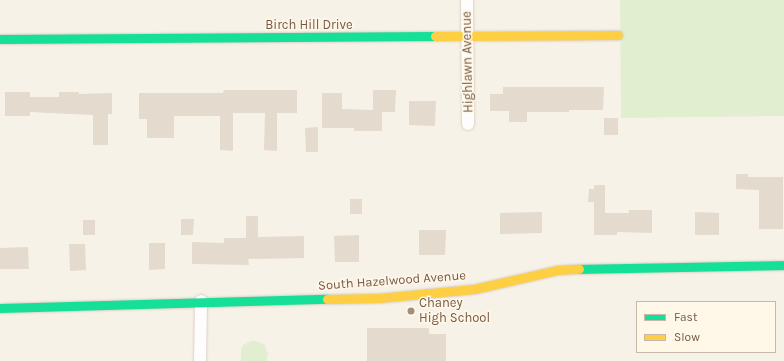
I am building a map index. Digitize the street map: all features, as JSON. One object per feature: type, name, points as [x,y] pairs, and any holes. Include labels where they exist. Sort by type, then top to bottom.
[{"type":"street","name":"Highlawn Avenue","points":[[467,0],[468,124]]},
{"type":"street","name":"Birch Hill Drive","points":[[0,39],[618,35]]},
{"type":"street","name":"South Hazelwood Avenue","points":[[0,308],[201,301],[379,298],[474,289],[557,270],[599,267],[784,266]]},
{"type":"street","points":[[200,361],[201,301]]},
{"type":"green space","points":[[620,0],[784,0],[784,116],[621,118]]},
{"type":"green space","points":[[251,341],[256,341],[265,345],[268,355],[266,361],[241,361],[241,349],[243,345]]},
{"type":"building","points":[[503,87],[604,87],[603,110],[527,112],[527,122],[509,122],[509,111],[490,111],[490,94],[503,94]]},
{"type":"building","points":[[224,90],[297,90],[297,113],[277,113],[277,151],[264,150],[265,113],[233,113],[233,151],[220,150],[220,116],[174,116],[174,138],[147,138],[147,119],[139,119],[139,93],[223,93]]},
{"type":"building","points":[[373,90],[396,90],[395,112],[382,112],[382,131],[354,131],[354,128],[322,128],[322,93],[342,93],[342,109],[373,110]]},
{"type":"building","points":[[5,92],[30,92],[30,97],[59,97],[59,92],[79,92],[79,94],[112,93],[112,114],[108,114],[108,145],[93,145],[93,115],[30,112],[30,116],[5,116]]},
{"type":"building","points":[[409,101],[436,101],[435,126],[409,125]]},
{"type":"building","points":[[604,118],[618,118],[618,135],[604,135]]},
{"type":"building","points":[[318,127],[318,152],[306,152],[305,128]]},
{"type":"building","points":[[736,174],[748,174],[748,177],[783,177],[783,229],[759,229],[759,190],[736,189]]},
{"type":"building","points":[[594,185],[605,185],[605,213],[629,213],[629,210],[652,210],[652,233],[617,232],[617,235],[594,235],[594,202],[588,202],[589,189],[594,189]]},
{"type":"building","points":[[350,199],[362,199],[362,214],[350,214]]},
{"type":"building","points":[[542,212],[542,233],[500,234],[500,213]]},
{"type":"building","points":[[695,212],[719,213],[719,235],[695,235]]},
{"type":"building","points":[[246,216],[258,216],[258,237],[304,236],[304,258],[248,259],[249,265],[192,264],[192,242],[224,243],[224,238],[246,238]]},
{"type":"building","points":[[181,219],[194,219],[193,235],[181,235]]},
{"type":"building","points":[[83,220],[95,220],[95,235],[83,235]]},
{"type":"building","points":[[419,230],[446,230],[445,255],[419,255]]},
{"type":"building","points":[[359,235],[359,262],[335,262],[334,236]]},
{"type":"building","points":[[149,243],[165,243],[165,269],[149,270]]},
{"type":"building","points":[[69,244],[85,244],[86,270],[70,271]]},
{"type":"building","points":[[28,247],[29,269],[0,269],[0,248]]},
{"type":"building","points":[[367,328],[429,328],[429,334],[446,334],[446,361],[367,361]]},
{"type":"traffic: fast","points":[[0,39],[435,36]]},
{"type":"traffic: fast","points":[[579,269],[784,265]]},
{"type":"traffic: fast","points":[[0,308],[327,299]]},
{"type":"traffic: slow","points":[[435,36],[618,35]]},
{"type":"traffic: slow","points":[[327,299],[379,298],[474,289],[557,270],[579,269]]},
{"type":"place","name":"Chaney High School","points":[[411,311]]}]
